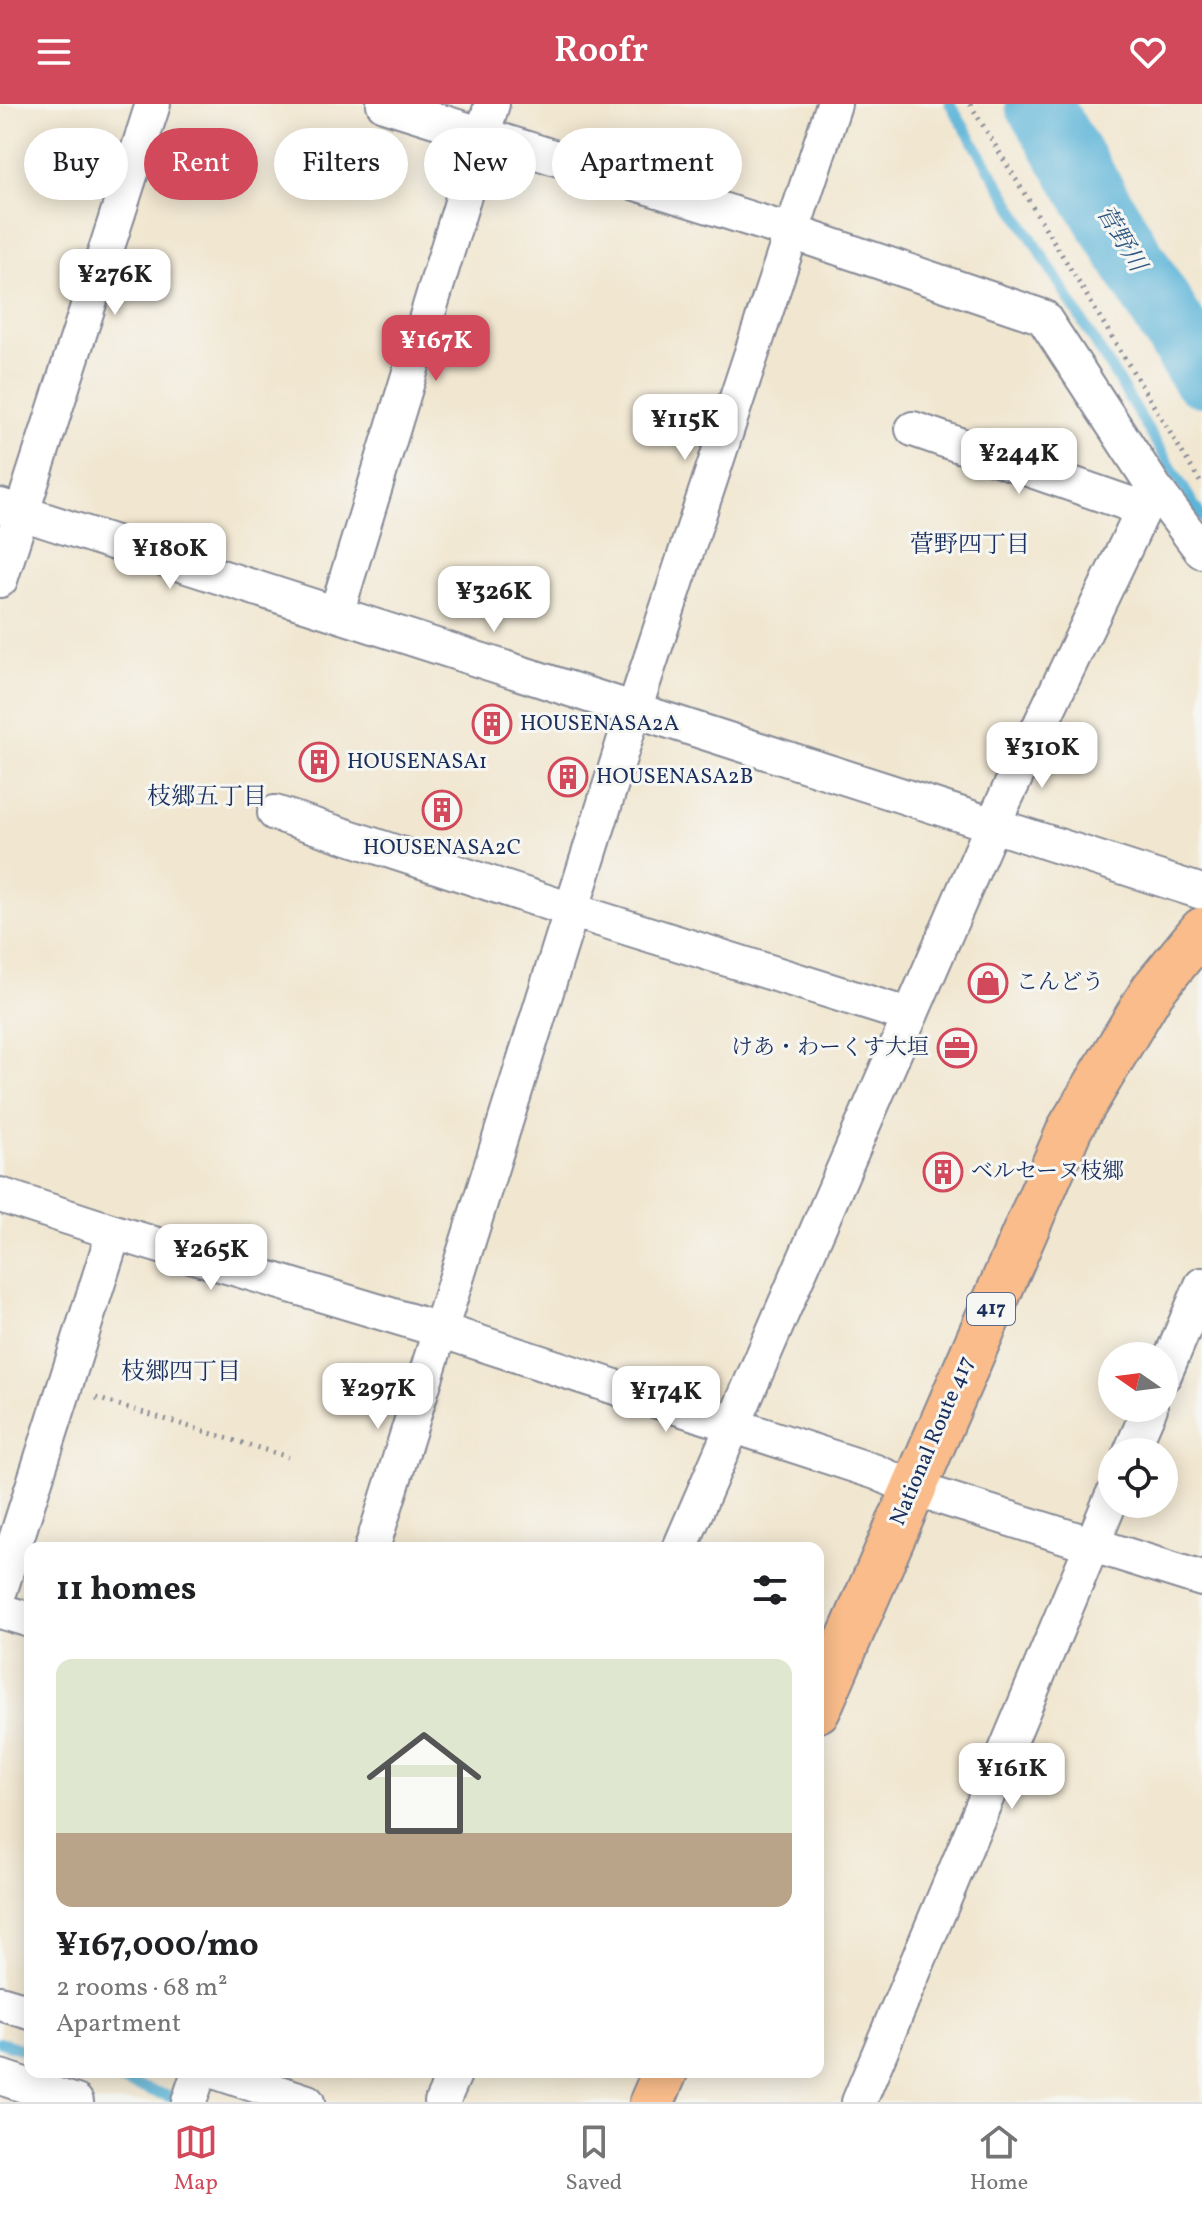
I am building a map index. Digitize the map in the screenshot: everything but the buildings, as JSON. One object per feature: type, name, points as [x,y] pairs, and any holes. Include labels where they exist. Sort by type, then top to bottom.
[{"type":"highway","name":"National Route 417","points":[[824,1696],[1070,1128],[1153,990],[1202,930]]},
{"type":"highway","points":[[652,2102],[662,2078]]},
{"type":"street","points":[[0,580],[11,510],[153,104]]},
{"type":"street","points":[[384,104],[487,120],[792,232],[1043,317],[1149,498],[1202,551]]},
{"type":"street","points":[[374,1542],[634,710],[834,104]]},
{"type":"street","points":[[336,614],[487,120]]},
{"type":"street","points":[[913,429],[1149,498]]},
{"type":"street","points":[[683,1542],[993,824],[1149,498]]},
{"type":"street","points":[[11,510],[1202,892]]},
{"type":"street","points":[[275,813],[910,1016]]},
{"type":"street","points":[[0,1195],[440,1330],[876,1472],[912,1488],[1202,1579]]},
{"type":"street","points":[[0,1590],[114,1232]]},
{"type":"street","points":[[1178,1342],[1202,1285]]},
{"type":"street","points":[[859,2102],[1103,1518]]},
{"type":"street","points":[[0,1611],[24,1618]]},
{"type":"street","points":[[0,2003],[24,2010]]},
{"type":"street","points":[[0,2077],[76,2102]]},
{"type":"street","points":[[442,2102],[452,2078]]},
{"type":"street","points":[[200,2081],[307,2102]]},
{"type":"path","points":[[970,104],[1202,485]]},
{"type":"path","points":[[64,1389],[288,1457]]},
{"type":"waterway","points":[[950,104],[1202,518]]},
{"type":"waterway","name":"菅野川","points":[[1038,104],[1202,374]]},
{"type":"waterway","points":[[0,2042],[24,2050]]},
{"type":"waterway","points":[[112,2078],[184,2101]]},
{"type":"place","name":"HOUSENASA2A","points":[[492,724]]},
{"type":"place","name":"HOUSENASA1","points":[[319,762]]},
{"type":"place","name":"HOUSENASA2B","points":[[568,777]]},
{"type":"place","name":"HOUSENASA2C","points":[[442,810]]},
{"type":"place","name":"こんどう","points":[[988,983]]},
{"type":"place","name":"けあ・わーくす大垣","points":[[957,1048]]},
{"type":"place","name":"ベルセーヌ枝郷","points":[[943,1172]]},
{"type":"district","name":"菅野四丁目","points":[[970,546]]},
{"type":"district","name":"枝郷五丁目","points":[[207,798]]},
{"type":"district","name":"枝郷四丁目","points":[[181,1373]]}]
